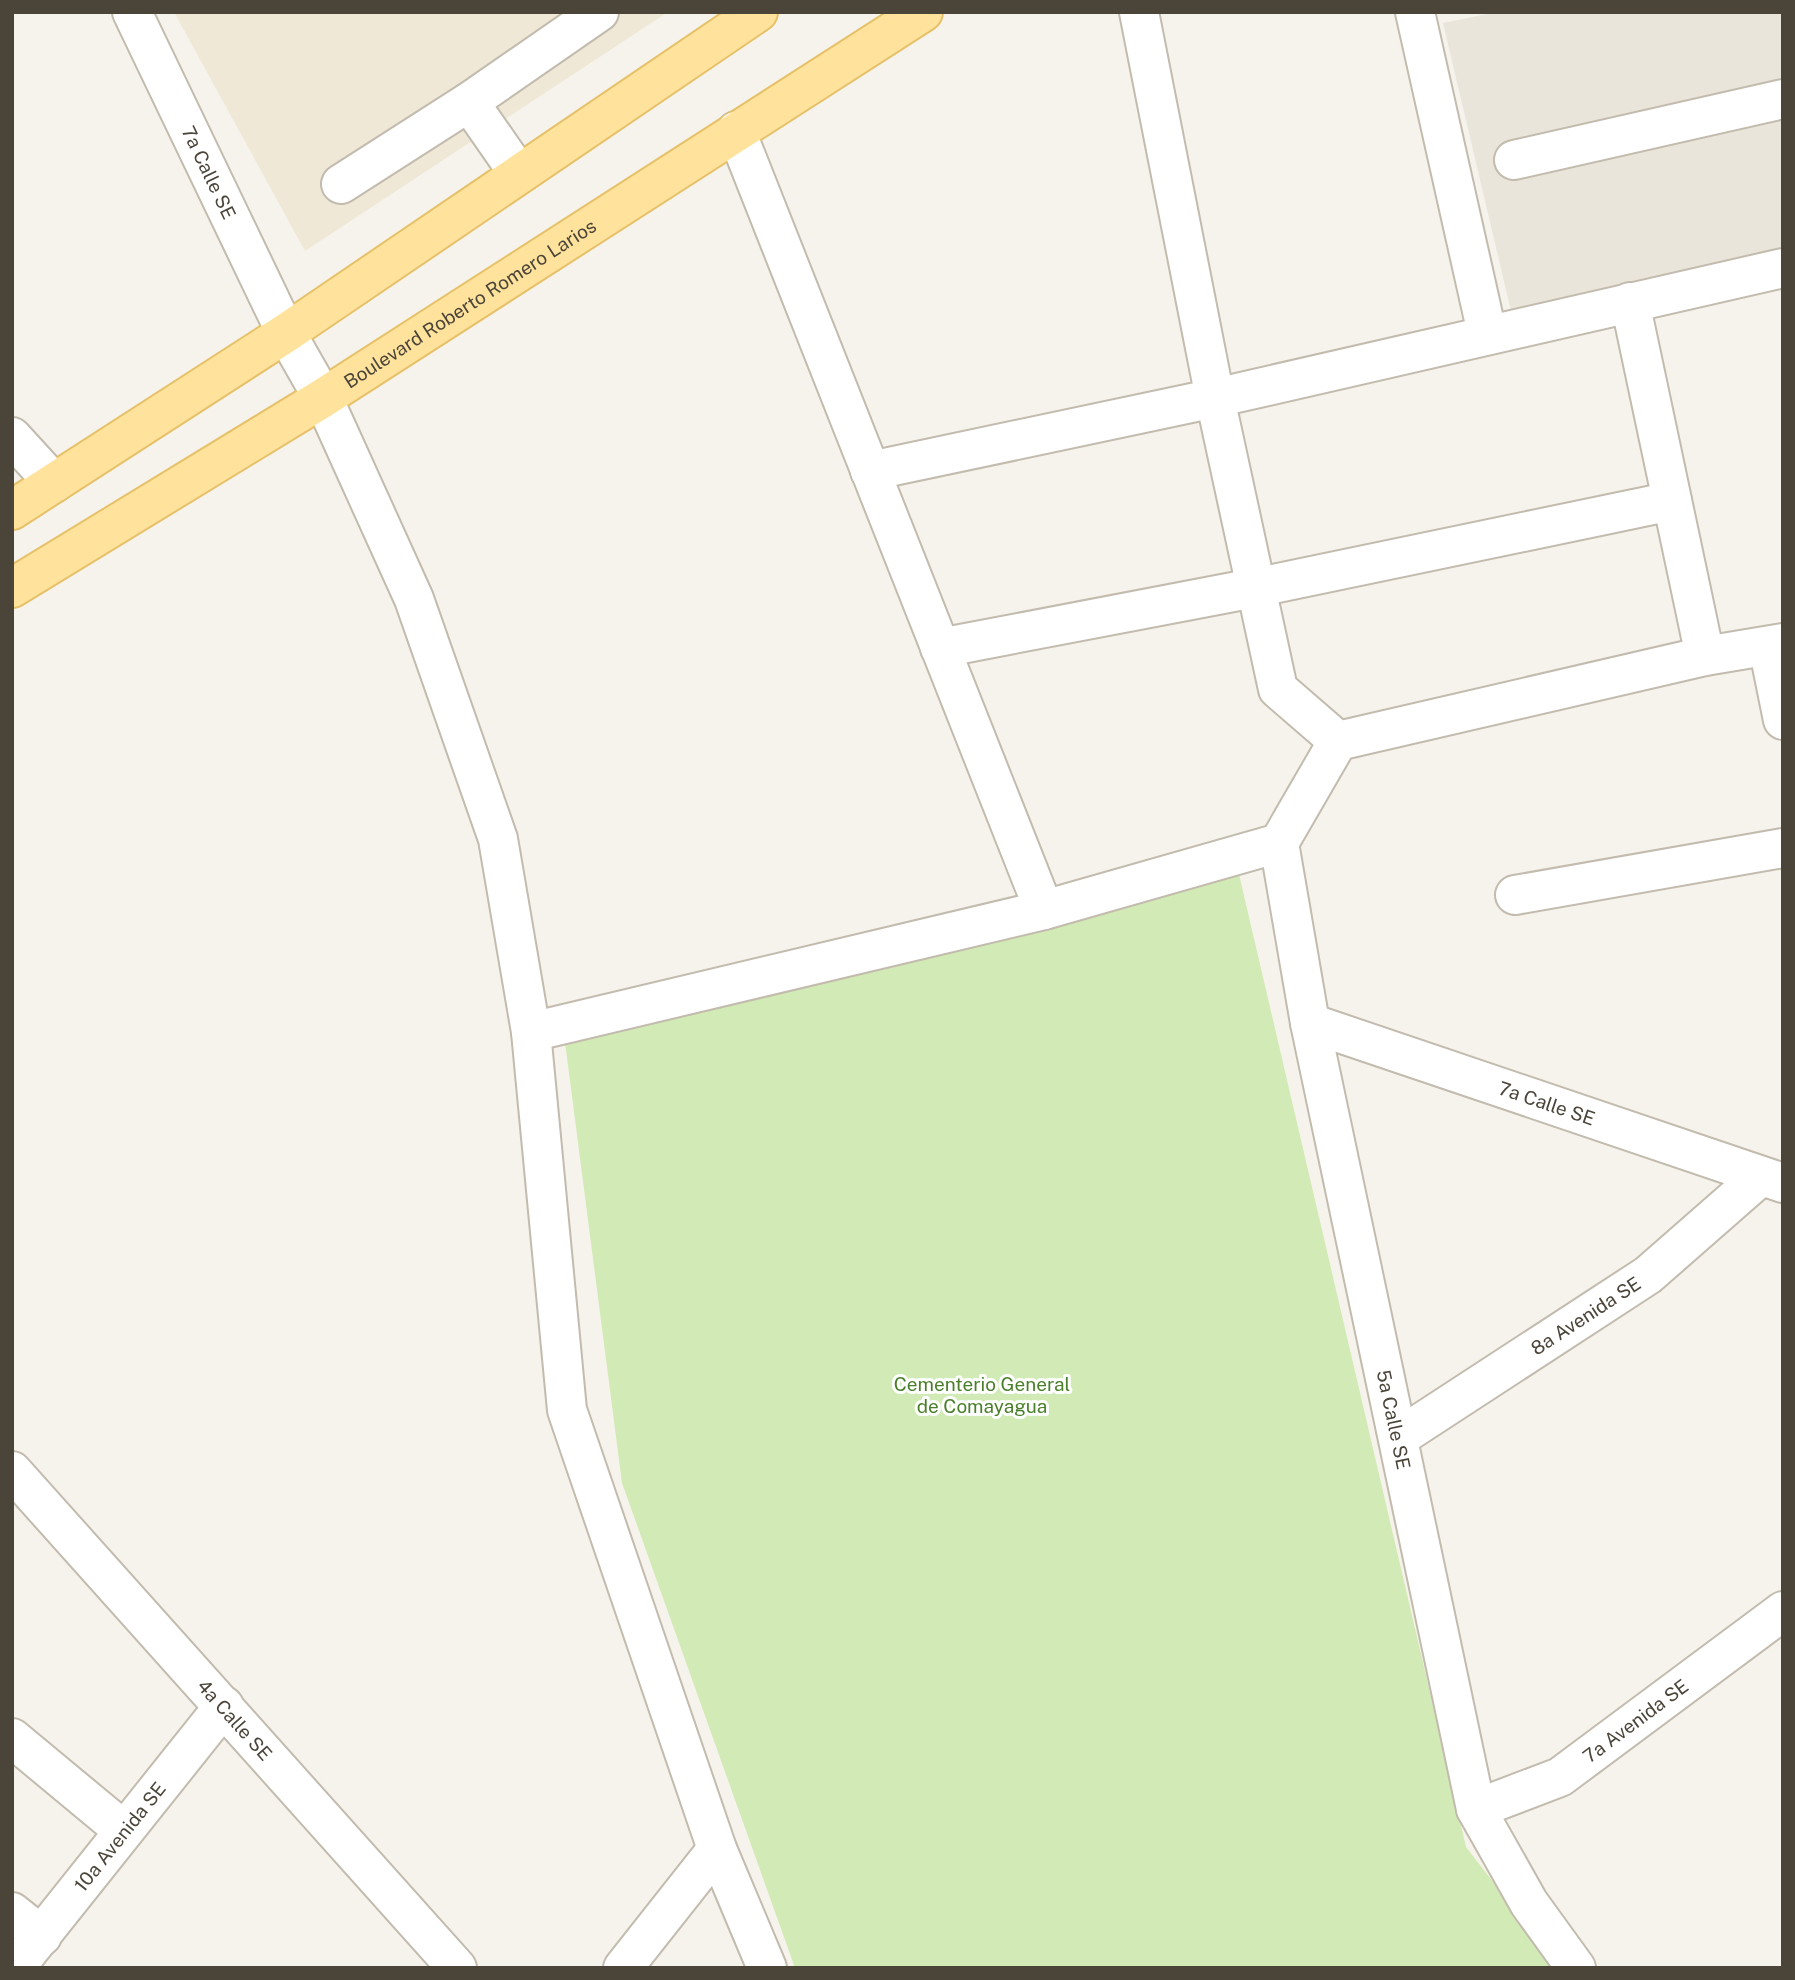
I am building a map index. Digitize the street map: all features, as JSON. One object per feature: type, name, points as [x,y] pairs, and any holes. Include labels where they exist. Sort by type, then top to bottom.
[{"type":"main road","points":[[12,510],[286,333],[758,12]]},
{"type":"main road","name":"Boulevard Roberto Romero Larios","points":[[12,588],[323,398],[923,12]]},
{"type":"street","name":"7a Calle SE","points":[[132,12],[286,333],[323,398],[414,599],[498,839],[531,1032],[567,1410],[717,1849],[767,1968]]},
{"type":"street","points":[[341,184],[469,102],[598,12]]},
{"type":"street","points":[[1139,12],[1214,398],[1278,689],[1338,741]]},
{"type":"street","points":[[1415,12],[1487,333]]},
{"type":"street","points":[[1514,160],[1783,99]]},
{"type":"street","points":[[469,102],[519,174]]},
{"type":"street","points":[[736,131],[1044,910]]},
{"type":"street","points":[[870,471],[1214,398],[1487,333],[1783,268]]},
{"type":"street","points":[[1630,302],[1705,656]]},
{"type":"street","points":[[12,437],[54,483]]},
{"type":"street","points":[[940,648],[1254,588],[1672,501]]},
{"type":"street","points":[[531,1032],[1044,910],[1279,843],[1338,741],[1705,656],[1775,644],[1783,720]]},
{"type":"street","name":"5a Calle SE","points":[[1279,843],[1310,1023],[1476,1809],[1529,1903],[1576,1968]]},
{"type":"street","points":[[1515,895],[1783,848]]},
{"type":"street","name":"7a Calle SE","points":[[1310,1023],[1772,1180]]},
{"type":"street","name":"8a Avenida SE","points":[[1398,1438],[1648,1275],[1772,1180]]},
{"type":"street","name":"4a Calle SE","points":[[12,1471],[457,1968]]},
{"type":"street","name":"7a Avenida SE","points":[[1476,1809],[1560,1777],[1783,1611]]},
{"type":"street","name":"10a Avenida SE","points":[[15,1968],[224,1706]]},
{"type":"street","points":[[12,1738],[123,1830]]},
{"type":"street","points":[[623,1968],[717,1849]]},
{"type":"street","points":[[12,1912],[42,1936]]},
{"type":"shaded area","points":[[174,12],[668,12],[305,251]]},
{"type":"shaded area","points":[[1497,12],[1783,12],[1783,252],[1511,311],[1443,23]]},
{"type":"green space","name":"Cementerio General de Comayagua","points":[[1238,870],[1466,1847],[1560,1968],[795,1968],[622,1483],[565,1042]]}]
